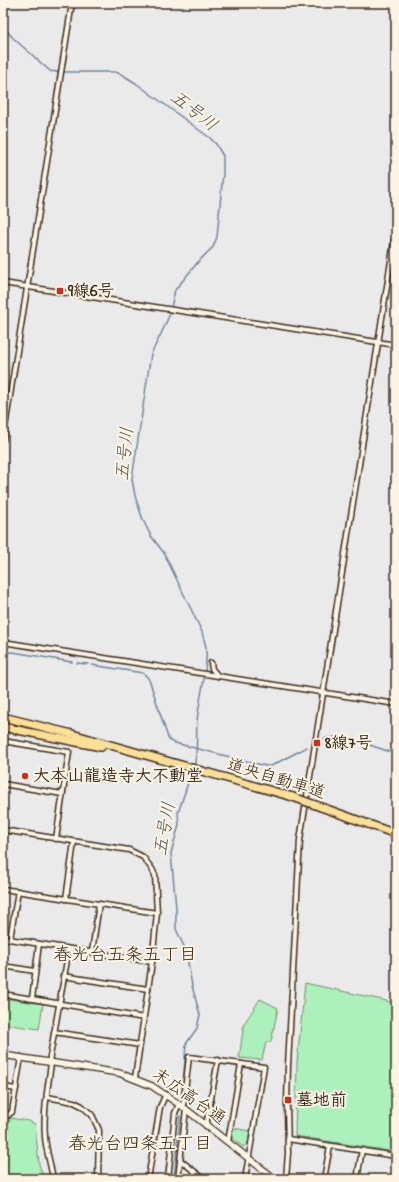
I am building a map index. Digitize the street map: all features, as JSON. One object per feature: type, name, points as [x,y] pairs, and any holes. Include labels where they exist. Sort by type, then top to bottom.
[{"type":"highway","name":"道央自動車道","points":[[3,717],[72,734],[293,797],[396,834]]},
{"type":"highway","name":"道央自動車道","points":[[3,727],[146,756]]},
{"type":"street","points":[[3,440],[72,3]]},
{"type":"street","points":[[286,1179],[288,1139],[288,1065],[300,840],[396,229]]},
{"type":"street","points":[[3,283],[396,345]]},
{"type":"street","points":[[3,642],[396,704]]},
{"type":"street","points":[[211,663],[212,669],[218,676]]},
{"type":"street","points":[[3,741],[69,752],[56,839]]},
{"type":"street","points":[[3,784],[62,794]]},
{"type":"street","points":[[3,830],[129,850],[143,857],[149,863],[155,876],[157,913],[152,962],[135,1078]]},
{"type":"street","points":[[66,899],[74,842]]},
{"type":"street","points":[[3,889],[157,913]]},
{"type":"street","points":[[10,939],[18,891]]},
{"type":"street","points":[[92,952],[99,904]]},
{"type":"street","points":[[3,938],[152,962]]},
{"type":"street","points":[[32,999],[39,944]]},
{"type":"street","points":[[53,1179],[45,1137],[45,1109],[54,1032],[69,949]]},
{"type":"street","points":[[3,966],[35,971]]},
{"type":"street","points":[[63,976],[148,989]]},
{"type":"street","points":[[3,994],[144,1018]]},
{"type":"street","points":[[54,1032],[140,1045]]},
{"type":"street","name":"末広高台通","points":[[3,1055],[119,1073],[135,1078],[166,1094],[275,1179]]},
{"type":"street","points":[[178,1179],[183,1107],[189,1056],[264,1067],[245,1179]]},
{"type":"street","points":[[3,1116],[7,1116],[12,1112],[21,1057]]},
{"type":"street","points":[[206,1126],[218,1060]]},
{"type":"street","points":[[228,1142],[241,1064]]},
{"type":"street","points":[[3,1086],[16,1089]]},
{"type":"street","points":[[148,1179],[160,1107],[166,1094]]},
{"type":"street","points":[[47,1097],[74,1102],[82,1106],[92,1115],[99,1130],[98,1179]]},
{"type":"street","points":[[168,1179],[175,1113],[183,1107]]},
{"type":"street","points":[[288,1139],[396,1156]]},
{"type":"street","points":[[324,1179],[330,1146]]},
{"type":"street","points":[[357,1179],[362,1150]]},
{"type":"street","points":[[180,1160],[204,1179]]},
{"type":"green space","points":[[305,983],[396,1003],[396,1152],[295,1136],[297,1062]]},
{"type":"green space","points":[[3,998],[43,1004],[39,1029],[3,1024]]},
{"type":"green space","points":[[260,999],[278,1008],[271,1042],[266,1042],[262,1060],[239,1058],[244,1024]]},
{"type":"green space","points":[[10,1118],[29,1121],[35,1124],[39,1164],[44,1179],[3,1179],[3,1120],[10,1121]]},
{"type":"green space","points":[[233,1128],[250,1131],[248,1144],[243,1147],[231,1138]]},
{"type":"waterway","name":"五号川","points":[[3,26],[12,37],[50,71],[115,72],[123,75],[210,138],[216,144],[223,156],[223,173],[217,237],[213,247],[198,262],[175,290],[169,316],[151,354],[132,479],[135,496],[143,520],[151,536],[164,553],[202,632],[206,645],[206,666],[198,712],[194,767]]},
{"type":"waterway","points":[[3,653],[13,652],[72,662]]},
{"type":"waterway","points":[[77,663],[88,664]]},
{"type":"waterway","points":[[92,665],[143,673],[150,682],[168,738],[170,741],[175,743],[266,766],[271,766],[307,747]]},
{"type":"waterway","points":[[324,739],[340,738],[350,740],[396,754]]},
{"type":"waterway","name":"五号川","points":[[183,1087],[186,1044],[197,1028],[200,1015],[192,986],[186,951],[176,929],[176,908],[171,853],[179,825],[178,813],[192,771]]},
{"type":"waterway","name":"五号川","points":[[174,1179],[180,1116]]},
{"type":"place","name":"9線6号","points":[[60,291]]},
{"type":"place","name":"8線7号","points":[[317,743]]},
{"type":"place","name":"大本山龍造寺大不動堂","points":[[25,776]]},
{"type":"place","name":"墓地前","points":[[288,1100]]},
{"type":"district","name":"春光台五条五丁目","points":[[125,956]]},
{"type":"district","name":"春光台四条五丁目","points":[[140,1145]]}]
